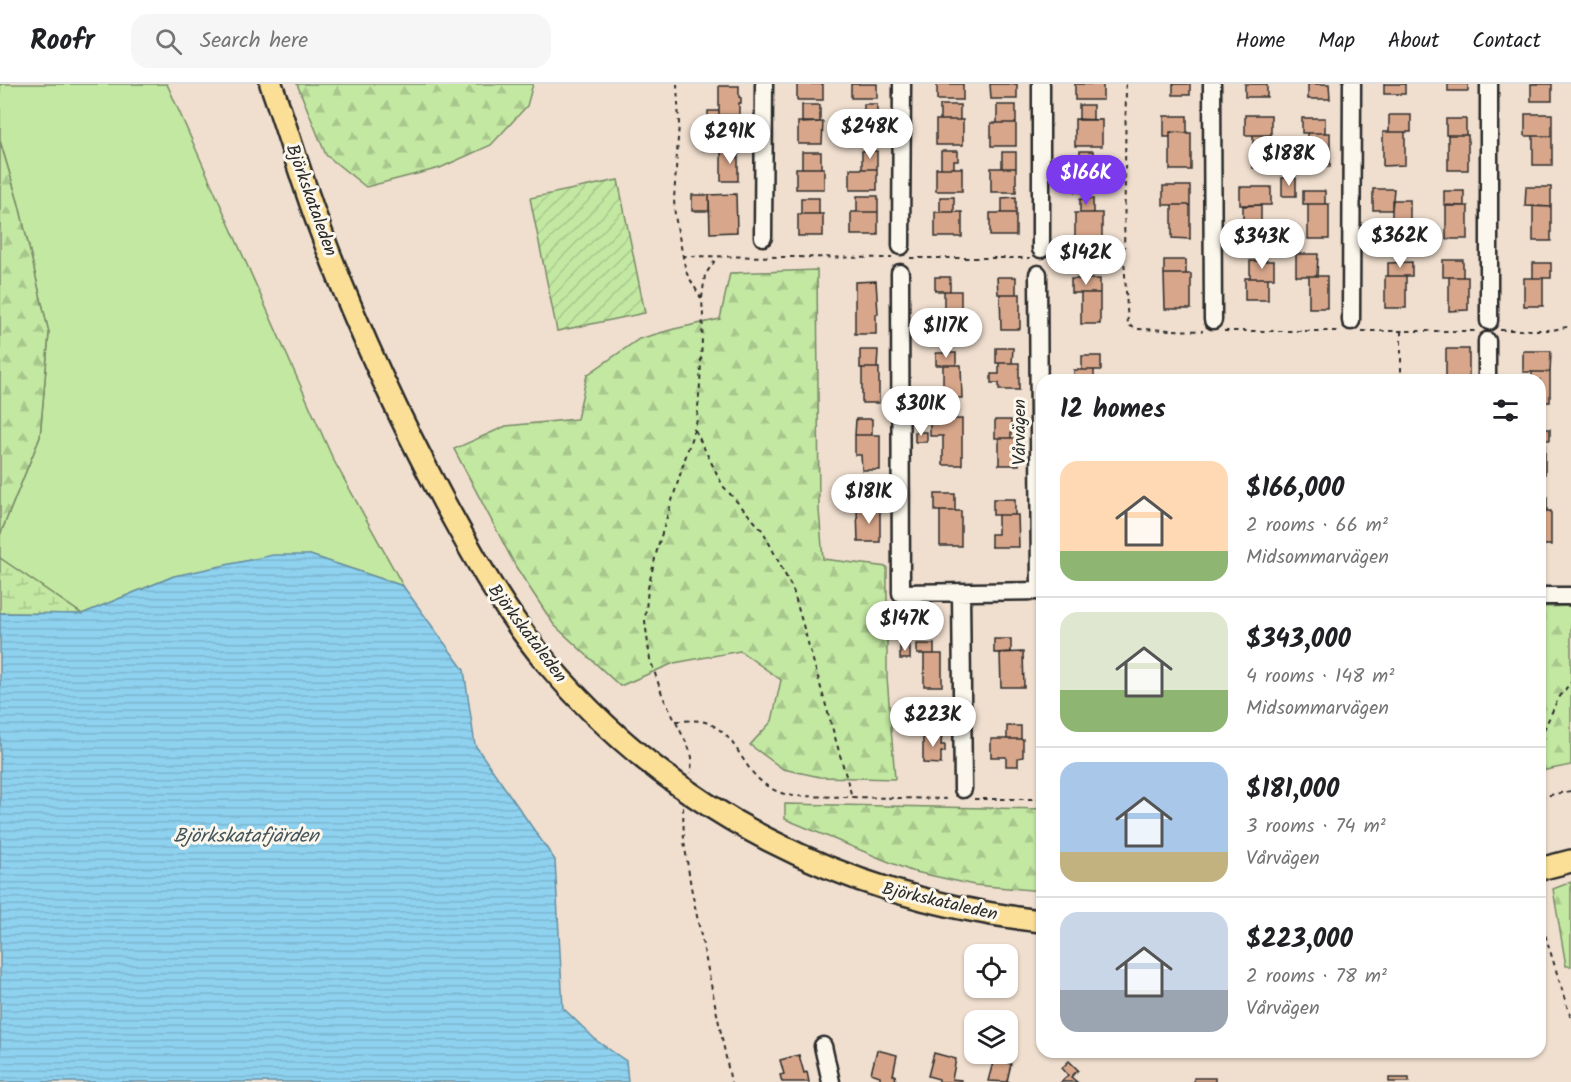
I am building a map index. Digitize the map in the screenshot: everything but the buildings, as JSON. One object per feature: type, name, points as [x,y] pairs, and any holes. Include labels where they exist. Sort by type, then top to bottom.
[{"type":"main road","name":"Björkskataleden","points":[[271,84],[320,228],[371,355],[416,450],[495,591],[538,652],[570,689],[608,728],[662,773],[745,829],[802,857],[880,888],[920,900],[1036,920]]},
{"type":"main road","points":[[1546,867],[1571,852]]},
{"type":"main road","points":[[1546,867],[1571,861]]},
{"type":"street","points":[[762,237],[764,84]]},
{"type":"street","points":[[901,246],[902,84]]},
{"type":"street","points":[[1041,84],[1041,249]]},
{"type":"street","points":[[1212,84],[1217,328]]},
{"type":"street","points":[[1350,327],[1352,84]]},
{"type":"street","points":[[1487,374],[1489,84]]},
{"type":"street","name":"Vårvägen","points":[[900,273],[900,593],[1036,591]]},
{"type":"street","name":"Vårvägen","points":[[1038,274],[1039,374]]},
{"type":"street","points":[[961,592],[963,796]]},
{"type":"street","points":[[1546,596],[1571,596]]},
{"type":"street","points":[[823,1046],[831,1082]]},
{"type":"path","points":[[677,84],[679,123],[675,216],[686,272],[702,300]]},
{"type":"path","points":[[1126,84],[1124,258],[1128,325],[1137,329],[1350,327],[1401,331],[1553,330],[1571,326]]},
{"type":"path","points":[[690,778],[692,757],[663,697],[650,659],[645,634],[645,608],[658,546],[694,430],[700,384],[704,278],[714,262],[714,256]]},
{"type":"path","points":[[1401,331],[1401,374]]},
{"type":"path","points":[[694,430],[723,486],[763,531],[793,590],[852,797]]},
{"type":"path","points":[[1546,725],[1558,699],[1571,682]]},
{"type":"path","points":[[676,721],[699,721],[719,729],[756,777],[767,788],[780,794],[1036,799]]},
{"type":"path","points":[[1546,796],[1571,791]]},
{"type":"path","points":[[683,807],[684,841],[691,887],[731,1082]]},
{"type":"path","points":[[1546,938],[1571,1019]]},
{"type":"green space","points":[[0,84],[167,84],[333,459],[403,586],[310,555],[174,576],[82,614],[0,558],[0,535],[40,437],[49,333],[19,205],[0,141]]},
{"type":"green space","points":[[297,84],[533,84],[527,106],[491,145],[440,168],[366,187],[326,155]]},
{"type":"green space","points":[[0,141],[19,205],[49,333],[40,437],[0,535]]},
{"type":"green space","points":[[618,180],[645,313],[557,331],[530,198]]},
{"type":"green space","points":[[817,270],[819,510],[823,559],[887,567],[887,677],[895,779],[820,777],[783,769],[750,745],[772,721],[781,680],[740,651],[674,663],[620,686],[554,625],[516,567],[454,449],[506,426],[577,419],[587,375],[639,339],[720,319],[730,273]]},
{"type":"green space","points":[[0,558],[82,614],[0,613]]},
{"type":"green space","points":[[1571,606],[1571,765],[1546,770],[1546,607]]},
{"type":"green space","points":[[785,804],[1036,809],[1036,890],[974,885],[911,871],[785,819]]},
{"type":"green space","points":[[1571,882],[1571,966],[1566,966],[1553,889]]},
{"type":"water","name":"Björkskatafjärden","points":[[273,555],[310,555],[403,586],[464,670],[475,745],[555,860],[563,1008],[597,1041],[626,1061],[628,1082],[0,1082],[0,613],[82,614],[174,576]]}]
